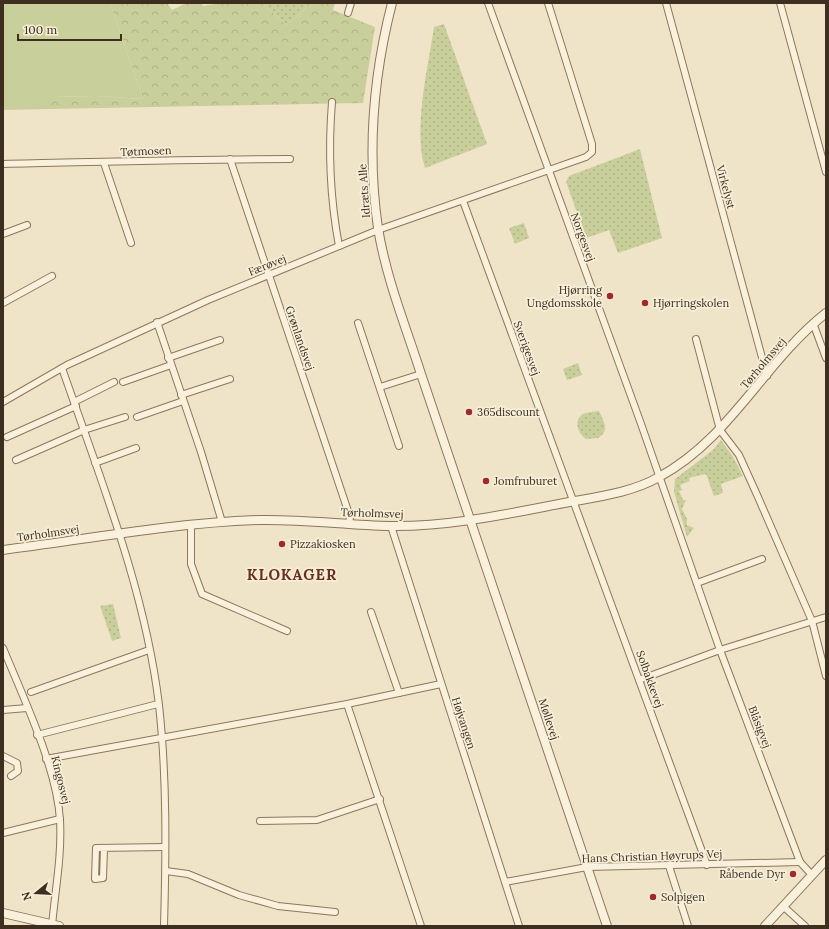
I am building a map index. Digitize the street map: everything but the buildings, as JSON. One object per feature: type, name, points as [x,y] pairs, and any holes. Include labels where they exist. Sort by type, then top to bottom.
[{"type":"street","points":[[348,13],[351,3]]},
{"type":"street","name":"Idræts Alle","points":[[392,3],[378,68],[374,108],[372,149],[378,230],[394,291],[471,520]]},
{"type":"street","name":"Norgesvej","points":[[488,3],[659,477]]},
{"type":"street","name":"Færøvej","points":[[3,402],[62,368],[157,322],[378,230],[463,201],[586,156],[592,152],[592,144],[548,3]]},
{"type":"street","name":"Virkelyst","points":[[666,3],[767,376]]},
{"type":"street","points":[[780,3],[826,172]]},
{"type":"street","points":[[332,102],[329,160],[332,204],[340,246]]},
{"type":"street","name":"Grønlandsvej","points":[[230,159],[350,517],[349,524]]},
{"type":"street","name":"Tøtmosen","points":[[3,164],[104,163],[146,160],[290,159]]},
{"type":"street","points":[[104,163],[131,243]]},
{"type":"street","name":"Sverigesvej","points":[[463,201],[573,502]]},
{"type":"street","points":[[3,234],[27,225]]},
{"type":"street","points":[[3,303],[52,276]]},
{"type":"street","name":"Tørholmsvej","points":[[3,550],[222,522],[297,520],[391,526],[471,520],[573,502],[633,488],[659,477],[700,450],[720,430],[793,344],[813,323],[826,314]]},
{"type":"street","points":[[157,322],[201,452],[222,522]]},
{"type":"street","points":[[358,323],[399,446]]},
{"type":"street","points":[[813,323],[826,358]]},
{"type":"street","points":[[696,339],[720,430],[732,444],[745,467],[812,621],[826,676]]},
{"type":"street","points":[[168,358],[220,340]]},
{"type":"street","points":[[123,382],[171,365]]},
{"type":"street","points":[[62,368],[120,535],[149,650],[158,704],[161,738],[166,871],[164,926]]},
{"type":"street","points":[[380,388],[421,374]]},
{"type":"street","points":[[137,417],[230,379]]},
{"type":"street","points":[[7,436],[75,404],[114,382]]},
{"type":"street","points":[[16,460],[84,430],[125,417]]},
{"type":"street","points":[[95,463],[136,448]]},
{"type":"street","name":"Blåsigvej","points":[[659,477],[720,650],[800,862],[812,875]]},
{"type":"street","name":"Solbakkevej","points":[[573,502],[707,865]]},
{"type":"street","name":"Møllevej","points":[[471,520],[607,926]]},
{"type":"street","points":[[191,526],[191,564],[202,594],[287,631]]},
{"type":"street","name":"Højvangen","points":[[391,526],[519,926]]},
{"type":"street","points":[[697,583],[762,559]]},
{"type":"street","points":[[371,612],[399,693]]},
{"type":"street","points":[[639,680],[720,650],[826,617]]},
{"type":"street","name":"Kingosvej","points":[[3,648],[38,735],[53,782],[60,819],[60,851],[55,926]]},
{"type":"street","points":[[31,692],[149,650]]},
{"type":"street","points":[[46,759],[347,704],[441,684]]},
{"type":"street","points":[[38,735],[158,704]]},
{"type":"street","points":[[347,704],[380,798],[421,926]]},
{"type":"street","points":[[3,710],[27,708]]},
{"type":"street","points":[[3,756],[17,763],[18,770],[11,776]]},
{"type":"street","points":[[260,821],[317,820],[380,798]]},
{"type":"street","points":[[3,833],[60,819]]},
{"type":"street","points":[[104,848],[104,878],[95,879],[96,848],[165,847]]},
{"type":"street","points":[[765,926],[826,860]]},
{"type":"street","name":"Hans Christian Høyrups Vej","points":[[506,882],[587,867],[800,862]]},
{"type":"street","points":[[669,866],[688,926]]},
{"type":"street","points":[[166,871],[188,874],[239,895],[278,906],[335,912]]},
{"type":"street","points":[[784,906],[805,926]]},
{"type":"street","points":[[3,913],[55,926]]},
{"type":"green space","points":[[3,3],[110,3],[143,99],[97,96],[50,97],[50,109],[3,110]]},
{"type":"green space","points":[[110,3],[167,3],[172,10],[187,3],[201,3],[203,6],[222,3],[262,3],[286,25],[303,11],[308,3],[335,3],[333,10],[375,27],[363,103],[50,109],[49,97],[97,96],[143,99]]},
{"type":"green space","points":[[262,3],[308,3],[303,11],[286,25]]},
{"type":"green space","points":[[444,24],[487,144],[425,168],[420,135],[425,79],[434,27]]},
{"type":"green space","points":[[640,149],[662,238],[618,253],[609,230],[586,238],[566,182],[569,176]]},
{"type":"green space","points":[[524,223],[529,238],[515,244],[509,228]]},
{"type":"green space","points":[[578,363],[582,375],[567,380],[563,369]]},
{"type":"green space","points":[[599,411],[605,426],[604,432],[598,438],[586,439],[579,430],[577,423],[578,420],[583,414]]},
{"type":"green space","points":[[721,440],[733,457],[743,476],[721,484],[723,493],[714,496],[706,474],[689,478],[690,481],[680,485],[682,490],[679,491],[683,500],[686,500],[682,509],[687,519],[687,525],[694,528],[687,537],[674,492],[675,479],[713,450]]},
{"type":"green space","points":[[113,604],[121,638],[112,641],[100,606]]},
{"type":"place","name":"Hjørring Ungdomsskole","points":[[610,296]]},
{"type":"place","name":"Hjørringskolen","points":[[645,303]]},
{"type":"place","name":"365discount","points":[[469,412]]},
{"type":"place","name":"Jomfruburet","points":[[486,481]]},
{"type":"place","name":"Pizzakiosken","points":[[282,544]]},
{"type":"place","name":"Råbende Dyr","points":[[793,874]]},
{"type":"place","name":"Solpigen","points":[[653,897]]},
{"type":"district","name":"KLOKAGER","points":[[292,575]]}]
